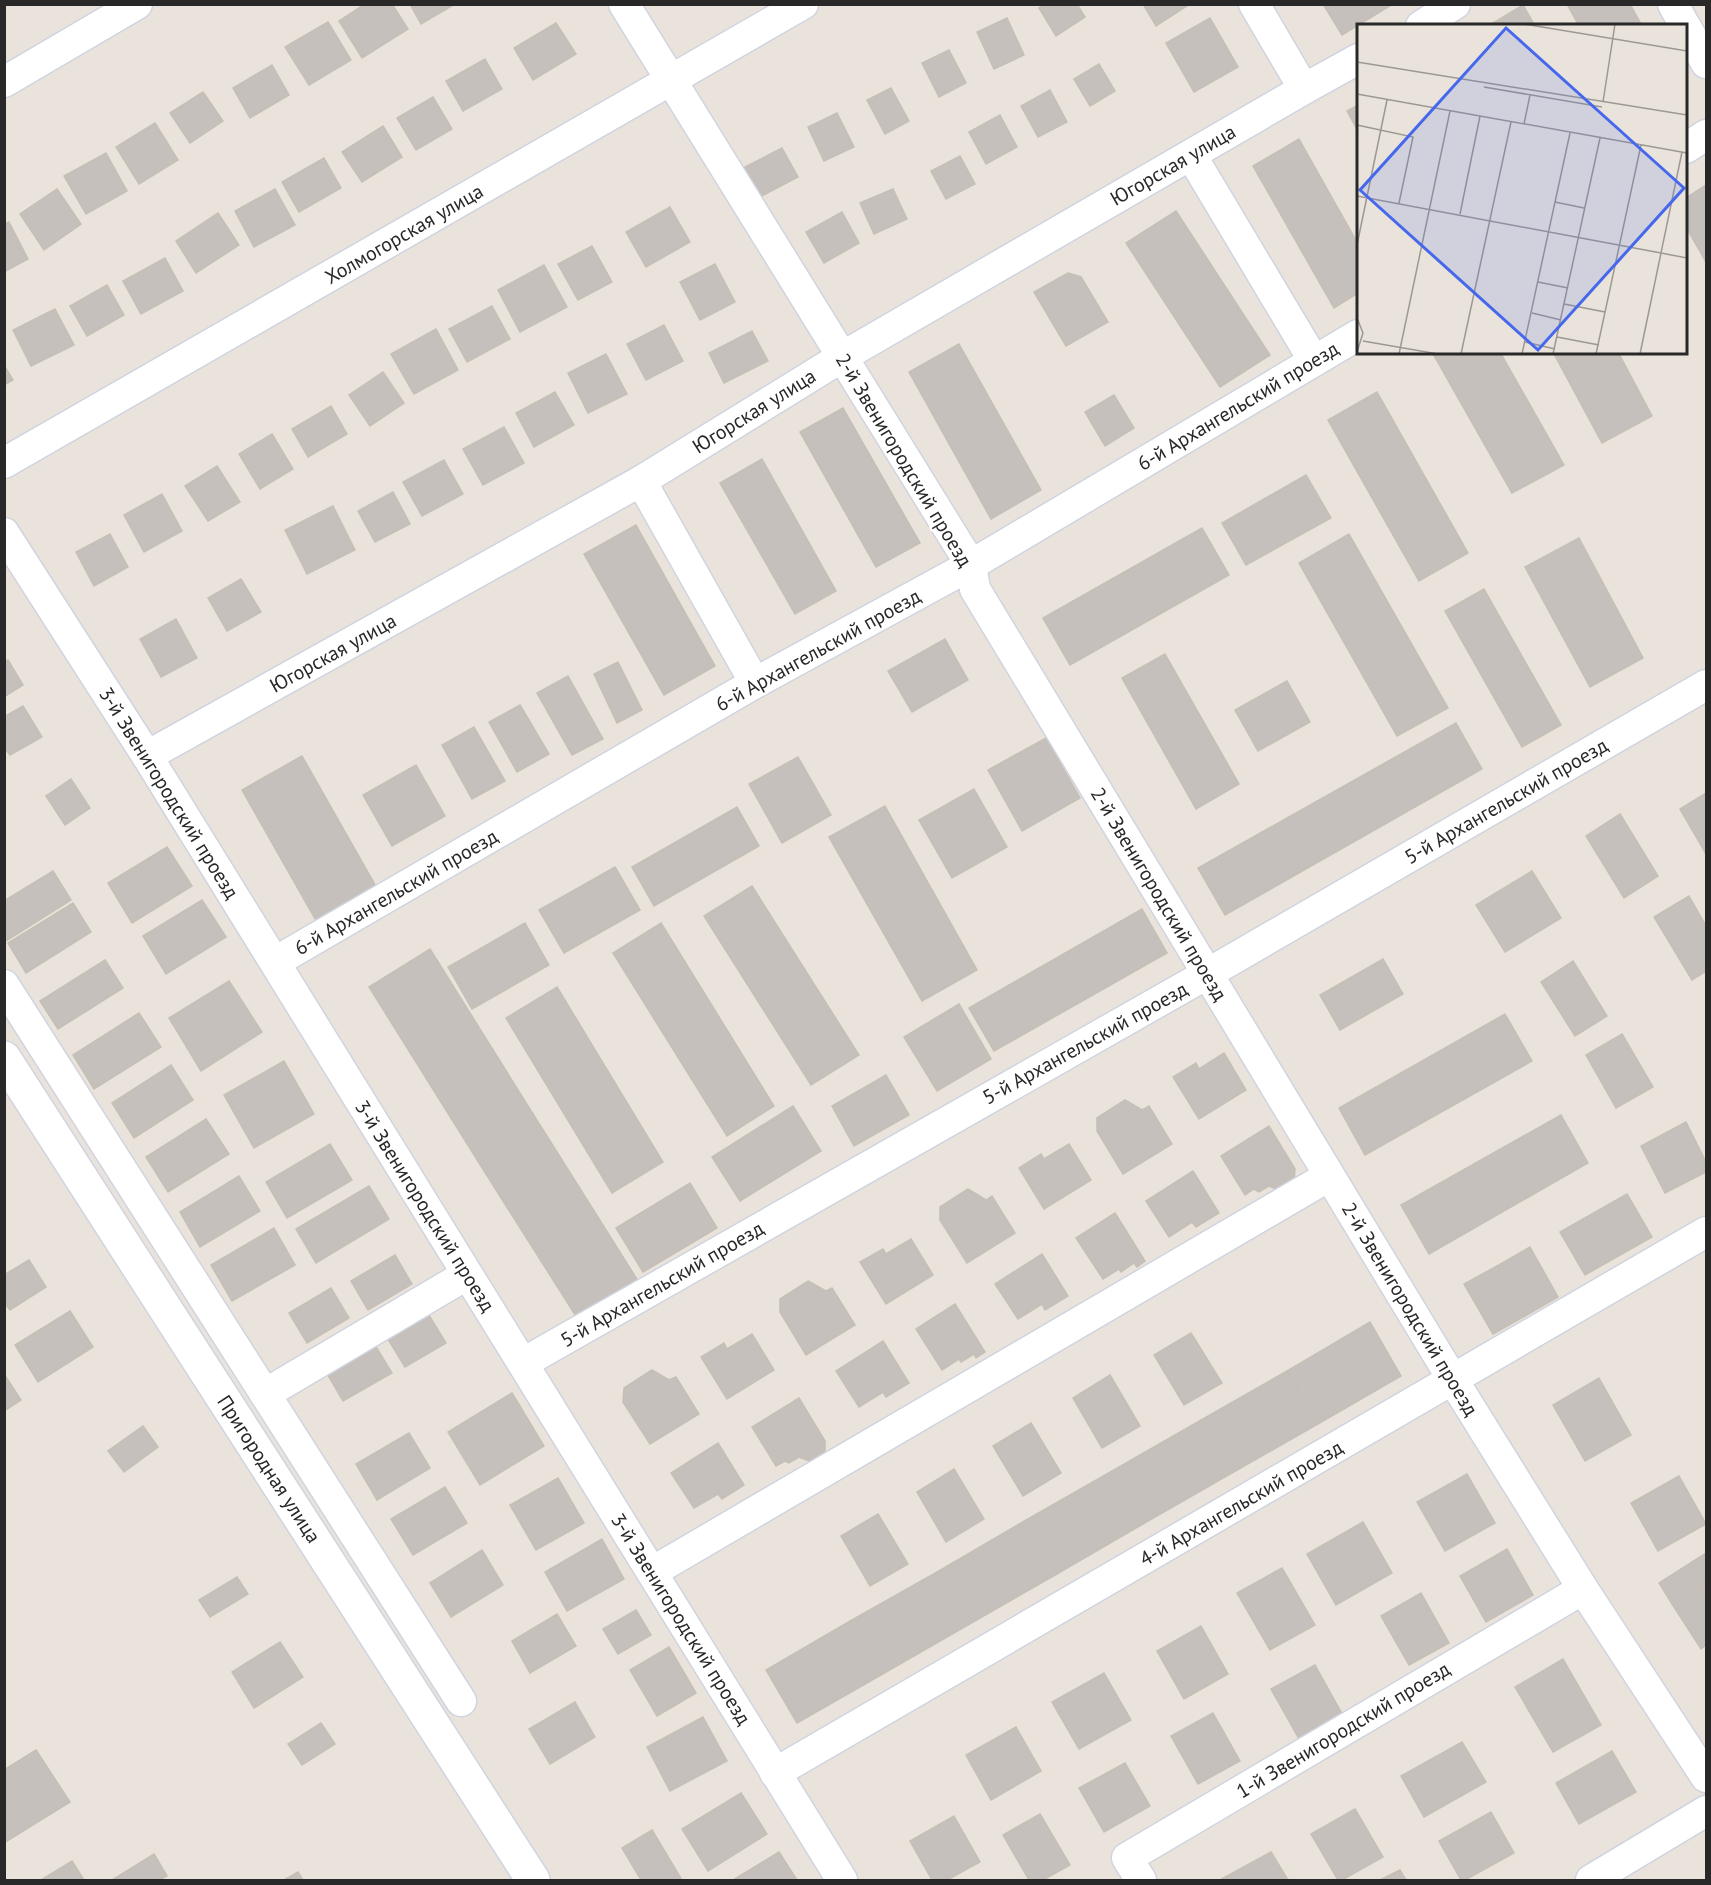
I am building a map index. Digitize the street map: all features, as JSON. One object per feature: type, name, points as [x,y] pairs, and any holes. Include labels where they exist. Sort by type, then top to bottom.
[{"type":"street","points":[[4,82],[137,4]]},
{"type":"street","name":"2-й Звенигородский проезд","points":[[624,4],[971,565],[975,589],[1453,1380],[1582,1589],[1707,1777]]},
{"type":"street","name":"Холмогорская улица","points":[[4,463],[804,4]]},
{"type":"street","points":[[1254,4],[1304,89]]},
{"type":"street","points":[[1424,24],[1455,4]]},
{"type":"street","points":[[1673,4],[1684,24]]},
{"type":"street","points":[[1687,29],[1707,63]]},
{"type":"street","name":"Югорская улица","points":[[147,756],[641,481],[842,357],[1357,60]]},
{"type":"street","points":[[1687,147],[1707,135]]},
{"type":"street","points":[[1191,155],[1314,361]]},
{"type":"street","name":"6-й Архангельский проезд","points":[[275,962],[755,683],[971,565],[1357,336]]},
{"type":"street","points":[[641,481],[755,683]]},
{"type":"street","name":"3-й Звенигородский проезд","points":[[4,533],[147,756],[842,1881]]},
{"type":"street","name":"5-й Архангельский проезд","points":[[523,1363],[1207,975],[1707,684]]},
{"type":"street","points":[[4,985],[461,1701]]},
{"type":"street","name":"Пригородная улица","points":[[4,1058],[533,1881]]},
{"type":"street","points":[[652,1572],[1329,1176]]},
{"type":"street","name":"4-й Архангельский проезд","points":[[775,1773],[1707,1232]]},
{"type":"street","points":[[265,1394],[466,1275]]},
{"type":"street","name":"1-й Звенигородский проезд","points":[[1141,1881],[1127,1858],[1582,1589]]},
{"type":"street","points":[[1591,1881],[1707,1811]]},
{"type":"building","points":[[365,4],[392,4],[408,29],[362,58],[339,21]]},
{"type":"building","points":[[410,4],[455,4],[421,24]]},
{"type":"building","points":[[1045,4],[1077,4],[1085,17],[1056,36],[1039,8]]},
{"type":"building","points":[[1143,4],[1190,4],[1156,26]]},
{"type":"building","points":[[1323,4],[1393,4],[1357,24],[1342,35]]},
{"type":"building","points":[[1567,4],[1630,4],[1641,24],[1578,24]]},
{"type":"building","points":[[1523,5],[1534,24],[1491,24]]},
{"type":"building","points":[[1007,18],[1024,55],[994,69],[977,32]]},
{"type":"building","points":[[1210,18],[1238,67],[1194,92],[1166,43]]},
{"type":"building","points":[[328,22],[351,60],[309,85],[285,47]]},
{"type":"building","points":[[556,23],[576,54],[533,80],[514,48]]},
{"type":"building","points":[[949,50],[966,83],[939,97],[922,63]]},
{"type":"building","points":[[485,59],[502,89],[463,111],[446,81]]},
{"type":"building","points":[[1099,64],[1115,91],[1090,106],[1074,79]]},
{"type":"building","points":[[272,65],[289,95],[250,118],[233,88]]},
{"type":"building","points":[[891,88],[909,121],[885,134],[867,100]]},
{"type":"building","points":[[1050,90],[1067,122],[1038,137],[1021,106]]},
{"type":"building","points":[[203,92],[223,121],[190,143],[170,113]]},
{"type":"building","points":[[433,97],[452,129],[416,150],[397,118]]},
{"type":"building","points":[[1357,106],[1357,129],[1347,111]]},
{"type":"building","points":[[837,113],[854,147],[824,161],[808,127]]},
{"type":"building","points":[[1000,115],[1017,147],[986,164],[969,132]]},
{"type":"building","points":[[155,123],[178,160],[139,184],[116,147]]},
{"type":"building","points":[[383,126],[402,157],[362,182],[342,152]]},
{"type":"building","points":[[1299,139],[1357,242],[1357,294],[1334,308],[1253,166]]},
{"type":"building","points":[[782,148],[798,177],[756,199],[741,169]]},
{"type":"building","points":[[106,153],[127,191],[86,214],[64,176]]},
{"type":"building","points":[[960,156],[975,184],[946,199],[931,171]]},
{"type":"building","points":[[324,158],[341,188],[299,212],[282,182]]},
{"type":"building","points":[[1706,185],[1706,262],[1687,229],[1687,197]]},
{"type":"building","points":[[57,189],[81,224],[44,250],[20,214]]},
{"type":"building","points":[[275,189],[295,225],[254,247],[235,211]]},
{"type":"building","points":[[893,189],[907,219],[874,234],[860,203]]},
{"type":"building","points":[[670,207],[690,242],[646,267],[626,232]]},
{"type":"building","points":[[1176,211],[1270,355],[1220,387],[1126,243]]},
{"type":"building","points":[[842,212],[859,243],[824,263],[806,232]]},
{"type":"building","points":[[218,213],[239,245],[196,273],[176,241]]},
{"type":"building","points":[[9,222],[28,259],[4,272],[4,224]]},
{"type":"building","points":[[592,246],[612,282],[578,300],[558,264]]},
{"type":"building","points":[[165,258],[183,291],[141,314],[123,281]]},
{"type":"building","points":[[715,264],[735,302],[700,320],[680,282]]},
{"type":"building","points":[[544,265],[567,307],[520,332],[498,290]]},
{"type":"building","points":[[1068,273],[1081,277],[1108,322],[1066,346],[1034,292]]},
{"type":"building","points":[[107,285],[124,315],[87,336],[70,306]]},
{"type":"building","points":[[492,306],[510,339],[467,362],[449,329]]},
{"type":"building","points":[[55,309],[74,345],[31,366],[13,330]]},
{"type":"building","points":[[664,325],[683,361],[646,380],[627,344]]},
{"type":"building","points":[[436,329],[458,370],[414,394],[391,354]]},
{"type":"building","points":[[752,331],[768,361],[724,383],[709,353]]},
{"type":"building","points":[[959,344],[1041,490],[991,519],[909,372]]},
{"type":"building","points":[[606,354],[627,394],[588,413],[568,373]]},
{"type":"building","points":[[1433,354],[1501,354],[1564,465],[1512,493]]},
{"type":"building","points":[[1554,354],[1619,354],[1652,416],[1602,443]]},
{"type":"building","points":[[4,365],[13,380],[4,385]]},
{"type":"building","points":[[383,372],[404,403],[370,426],[349,395]]},
{"type":"building","points":[[555,392],[574,425],[534,447],[516,413]]},
{"type":"building","points":[[1377,392],[1468,553],[1419,581],[1328,420]]},
{"type":"building","points":[[1114,395],[1134,428],[1105,446],[1085,412]]},
{"type":"building","points":[[331,406],[347,434],[308,457],[292,429]]},
{"type":"building","points":[[843,408],[920,543],[876,567],[800,432]]},
{"type":"building","points":[[504,427],[524,463],[483,485],[463,449]]},
{"type":"building","points":[[272,434],[293,469],[260,489],[239,454]]},
{"type":"building","points":[[762,459],[836,591],[795,614],[720,483]]},
{"type":"building","points":[[444,460],[463,494],[422,516],[403,482]]},
{"type":"building","points":[[217,466],[240,502],[208,521],[185,486]]},
{"type":"building","points":[[1306,475],[1331,518],[1246,565],[1222,523]]},
{"type":"building","points":[[393,492],[410,524],[375,542],[358,511]]},
{"type":"building","points":[[162,494],[182,531],[144,552],[124,515]]},
{"type":"building","points":[[333,506],[355,550],[307,574],[285,530]]},
{"type":"building","points":[[636,525],[715,666],[664,695],[584,554]]},
{"type":"building","points":[[1202,528],[1229,575],[1070,665],[1043,618]]},
{"type":"building","points":[[110,534],[128,567],[94,586],[76,552]]},
{"type":"building","points":[[1349,534],[1448,708],[1397,736],[1299,563]]},
{"type":"building","points":[[1579,538],[1643,658],[1590,687],[1525,567]]},
{"type":"building","points":[[241,579],[261,612],[227,631],[208,598]]},
{"type":"building","points":[[1484,589],[1561,725],[1522,747],[1445,611]]},
{"type":"building","points":[[176,619],[197,658],[161,677],[140,639]]},
{"type":"building","points":[[945,639],[968,680],[912,712],[888,671]]},
{"type":"building","points":[[1165,654],[1239,784],[1196,809],[1122,678]]},
{"type":"building","points":[[8,660],[23,685],[4,697],[4,662]]},
{"type":"building","points":[[618,662],[642,710],[617,723],[594,674]]},
{"type":"building","points":[[568,676],[603,739],[572,755],[537,693]]},
{"type":"building","points":[[1287,681],[1310,722],[1258,751],[1235,710]]},
{"type":"building","points":[[520,705],[549,754],[517,772],[489,722]]},
{"type":"building","points":[[23,706],[42,737],[10,755],[4,747],[4,717]]},
{"type":"building","points":[[1456,723],[1482,769],[1225,915],[1198,868]]},
{"type":"building","points":[[474,727],[505,781],[472,799],[442,745]]},
{"type":"building","points":[[1046,738],[1080,798],[1022,831],[988,770]]},
{"type":"building","points":[[302,756],[378,890],[318,924],[242,790]]},
{"type":"building","points":[[798,757],[831,815],[782,843],[749,784]]},
{"type":"building","points":[[416,765],[445,816],[392,846],[363,795]]},
{"type":"building","points":[[71,779],[90,808],[65,825],[46,796]]},
{"type":"building","points":[[974,789],[1007,847],[952,878],[919,820]]},
{"type":"building","points":[[1706,793],[1706,854],[1680,809]]},
{"type":"building","points":[[885,806],[977,970],[922,1001],[829,837]]},
{"type":"building","points":[[737,807],[759,846],[654,906],[632,867]]},
{"type":"building","points":[[1620,814],[1658,876],[1624,898],[1586,836]]},
{"type":"building","points":[[167,847],[192,886],[132,923],[108,883]]},
{"type":"building","points":[[615,867],[640,910],[564,953],[539,910]]},
{"type":"building","points":[[53,871],[71,900],[6,941],[4,901]]},
{"type":"building","points":[[1532,871],[1561,918],[1505,952],[1476,905]]},
{"type":"building","points":[[752,886],[859,1055],[811,1085],[704,916]]},
{"type":"building","points":[[1689,896],[1706,926],[1706,971],[1692,980],[1654,917]]},
{"type":"building","points":[[202,900],[226,937],[166,974],[143,936]]},
{"type":"building","points":[[73,903],[91,932],[26,973],[8,943]]},
{"type":"building","points":[[1142,909],[1167,953],[994,1051],[969,1008]]},
{"type":"building","points":[[525,923],[549,965],[472,1009],[448,967]]},
{"type":"building","points":[[661,923],[774,1106],[727,1136],[613,953]]},
{"type":"building","points":[[430,949],[540,1125],[479,1163],[369,987]]},
{"type":"building","points":[[1383,959],[1403,994],[1340,1030],[1320,995]]},
{"type":"building","points":[[105,960],[123,988],[58,1029],[40,1001]]},
{"type":"building","points":[[1573,961],[1607,1016],[1575,1036],[1541,982]]},
{"type":"building","points":[[229,981],[262,1032],[201,1071],[169,1018]]},
{"type":"building","points":[[557,987],[663,1162],[612,1193],[506,1018]]},
{"type":"building","points":[[959,1004],[991,1059],[937,1091],[904,1037]]},
{"type":"building","points":[[139,1013],[161,1047],[94,1089],[73,1055]]},
{"type":"building","points":[[1505,1014],[1532,1061],[1365,1155],[1339,1108]]},
{"type":"building","points":[[1622,1034],[1653,1087],[1616,1108],[1586,1055]]},
{"type":"building","points":[[1224,1053],[1246,1090],[1199,1119],[1173,1077],[1196,1063],[1199,1069]]},
{"type":"building","points":[[284,1061],[314,1114],[254,1148],[224,1095]]},
{"type":"building","points":[[171,1065],[193,1100],[134,1138],[112,1103]]},
{"type":"building","points":[[886,1075],[909,1115],[854,1146],[832,1106]]},
{"type":"building","points":[[1125,1100],[1142,1110],[1149,1106],[1172,1144],[1123,1174],[1097,1131],[1097,1118]]},
{"type":"building","points":[[793,1106],[821,1151],[740,1201],[712,1157]]},
{"type":"building","points":[[1561,1115],[1588,1163],[1429,1254],[1401,1205]]},
{"type":"building","points":[[206,1119],[229,1154],[168,1192],[146,1157]]},
{"type":"building","points":[[1686,1122],[1706,1162],[1706,1172],[1665,1193],[1641,1146]]},
{"type":"building","points":[[540,1125],[640,1284],[579,1321],[479,1163]]},
{"type":"building","points":[[1269,1126],[1295,1169],[1294,1182],[1281,1191],[1269,1186],[1259,1192],[1254,1189],[1245,1195],[1221,1156]]},
{"type":"building","points":[[330,1144],[352,1180],[287,1218],[266,1182]]},
{"type":"building","points":[[1069,1144],[1091,1180],[1044,1209],[1019,1168],[1041,1154],[1044,1159]]},
{"type":"building","points":[[1193,1171],[1219,1213],[1196,1227],[1192,1222],[1169,1237],[1146,1201]]},
{"type":"building","points":[[239,1176],[260,1211],[200,1247],[180,1212]]},
{"type":"building","points":[[690,1183],[717,1228],[643,1272],[616,1228]]},
{"type":"building","points":[[369,1186],[389,1219],[316,1263],[296,1229]]},
{"type":"building","points":[[968,1189],[986,1200],[992,1196],[1015,1233],[967,1263],[940,1220],[940,1207]]},
{"type":"building","points":[[1627,1194],[1652,1237],[1585,1275],[1560,1232]]},
{"type":"building","points":[[1115,1213],[1145,1261],[1137,1267],[1134,1263],[1121,1272],[1119,1269],[1103,1279],[1076,1238]]},
{"type":"building","points":[[274,1228],[295,1265],[232,1301],[211,1265]]},
{"type":"building","points":[[911,1239],[933,1275],[886,1304],[860,1262],[883,1249],[886,1254]]},
{"type":"building","points":[[1530,1247],[1558,1297],[1525,1316],[1497,1266]]},
{"type":"building","points":[[1042,1254],[1068,1296],[1045,1310],[1042,1304],[1018,1319],[995,1284]]},
{"type":"building","points":[[395,1255],[412,1284],[368,1310],[351,1281]]},
{"type":"building","points":[[29,1260],[46,1287],[10,1310],[4,1302],[4,1275]]},
{"type":"building","points":[[1497,1266],[1525,1316],[1493,1334],[1464,1284]]},
{"type":"building","points":[[808,1281],[826,1291],[832,1288],[855,1325],[806,1355],[780,1312],[780,1299]]},
{"type":"building","points":[[331,1288],[349,1318],[307,1343],[289,1313]]},
{"type":"building","points":[[955,1304],[985,1352],[976,1358],[974,1354],[961,1362],[959,1359],[942,1370],[916,1329]]},
{"type":"building","points":[[70,1311],[93,1347],[38,1382],[15,1345]]},
{"type":"building","points":[[427,1312],[446,1343],[405,1367],[386,1336]]},
{"type":"building","points":[[1370,1322],[1401,1376],[1318,1424],[1287,1371]]},
{"type":"building","points":[[1191,1333],[1222,1383],[1184,1405],[1154,1355]]},
{"type":"building","points":[[752,1334],[774,1370],[727,1399],[701,1357],[724,1343],[727,1349]]},
{"type":"building","points":[[883,1341],[909,1383],[886,1397],[883,1392],[859,1407],[836,1371]]},
{"type":"building","points":[[373,1342],[392,1373],[343,1401],[325,1370]]},
{"type":"building","points":[[652,1370],[669,1380],[676,1377],[699,1414],[650,1444],[623,1402],[624,1388]]},
{"type":"building","points":[[1287,1371],[1318,1424],[1232,1473],[1201,1420]]},
{"type":"building","points":[[4,1374],[21,1400],[4,1411]]},
{"type":"building","points":[[1110,1375],[1140,1426],[1102,1448],[1073,1398]]},
{"type":"building","points":[[1599,1378],[1631,1435],[1585,1461],[1553,1405]]},
{"type":"building","points":[[512,1393],[544,1446],[480,1485],[448,1432]]},
{"type":"building","points":[[799,1398],[825,1441],[825,1454],[812,1462],[799,1457],[789,1463],[785,1461],[776,1466],[752,1427]]},
{"type":"building","points":[[1201,1420],[1232,1473],[1143,1524],[1112,1471]]},
{"type":"building","points":[[1031,1423],[1061,1473],[1023,1496],[993,1446]]},
{"type":"building","points":[[143,1426],[158,1447],[124,1472],[108,1451]]},
{"type":"building","points":[[409,1433],[430,1468],[377,1500],[356,1464]]},
{"type":"building","points":[[718,1443],[744,1485],[722,1499],[718,1494],[694,1508],[671,1473]]},
{"type":"building","points":[[954,1469],[984,1519],[946,1542],[917,1492]]},
{"type":"building","points":[[1112,1471],[1143,1524],[1057,1574],[1026,1520]]},
{"type":"building","points":[[1467,1474],[1495,1523],[1445,1551],[1417,1502]]},
{"type":"building","points":[[1679,1476],[1706,1524],[1658,1551],[1631,1503]]},
{"type":"building","points":[[558,1478],[584,1523],[536,1550],[510,1505]]},
{"type":"building","points":[[445,1487],[467,1523],[413,1555],[391,1519]]},
{"type":"building","points":[[878,1514],[908,1564],[870,1586],[841,1536]]},
{"type":"building","points":[[1026,1520],[1057,1574],[968,1625],[937,1572]]},
{"type":"building","points":[[1363,1522],[1392,1573],[1336,1605],[1307,1554]]},
{"type":"building","points":[[602,1539],[624,1579],[567,1611],[545,1572]]},
{"type":"building","points":[[1507,1549],[1533,1595],[1486,1622],[1460,1576]]},
{"type":"building","points":[[482,1550],[503,1585],[451,1617],[430,1583]]},
{"type":"building","points":[[1706,1553],[1706,1582],[1672,1604],[1659,1583]]},
{"type":"building","points":[[1282,1568],[1315,1625],[1270,1650],[1237,1593]]},
{"type":"building","points":[[937,1572],[968,1625],[881,1675],[850,1621]]},
{"type":"building","points":[[237,1577],[248,1594],[210,1617],[199,1600]]},
{"type":"building","points":[[1706,1582],[1706,1645],[1701,1649],[1672,1604]]},
{"type":"building","points":[[1421,1593],[1449,1643],[1409,1665],[1381,1616]]},
{"type":"building","points":[[636,1610],[651,1635],[618,1654],[603,1629]]},
{"type":"building","points":[[557,1614],[576,1646],[530,1673],[512,1641]]},
{"type":"building","points":[[850,1621],[881,1675],[797,1723],[766,1670]]},
{"type":"building","points":[[1201,1626],[1228,1674],[1184,1699],[1157,1651]]},
{"type":"building","points":[[280,1642],[303,1677],[254,1708],[232,1672]]},
{"type":"building","points":[[669,1647],[696,1693],[657,1716],[630,1670]]},
{"type":"building","points":[[1563,1659],[1601,1725],[1553,1752],[1515,1687]]},
{"type":"building","points":[[1315,1665],[1346,1721],[1303,1746],[1271,1689]]},
{"type":"building","points":[[1104,1673],[1131,1720],[1079,1749],[1052,1702]]},
{"type":"building","points":[[575,1702],[595,1737],[550,1764],[529,1729]]},
{"type":"building","points":[[1213,1713],[1240,1761],[1198,1784],[1171,1736]]},
{"type":"building","points":[[703,1717],[727,1761],[670,1791],[647,1747]]},
{"type":"building","points":[[321,1723],[335,1744],[302,1765],[288,1744]]},
{"type":"building","points":[[1016,1727],[1041,1771],[991,1800],[966,1755]]},
{"type":"building","points":[[1462,1742],[1486,1782],[1424,1817],[1401,1776]]},
{"type":"building","points":[[36,1750],[70,1802],[4,1843],[4,1770]]},
{"type":"building","points":[[1612,1751],[1636,1792],[1579,1824],[1556,1783]]},
{"type":"building","points":[[1125,1763],[1150,1806],[1104,1832],[1079,1788]]},
{"type":"building","points":[[741,1793],[767,1834],[708,1871],[682,1829]]},
{"type":"building","points":[[1355,1809],[1383,1857],[1342,1880],[1338,1880],[1311,1834]]},
{"type":"building","points":[[1491,1812],[1514,1853],[1465,1880],[1461,1880],[1439,1841]]},
{"type":"building","points":[[1040,1814],[1070,1865],[1043,1880],[1029,1880],[1003,1835]]},
{"type":"building","points":[[954,1816],[980,1862],[947,1880],[932,1880],[910,1841]]},
{"type":"building","points":[[652,1830],[682,1880],[641,1880],[622,1848]]},
{"type":"building","points":[[779,1852],[797,1880],[733,1880]]},
{"type":"building","points":[[1271,1852],[1288,1880],[1220,1880]]},
{"type":"building","points":[[154,1854],[167,1876],[159,1880],[112,1880]]},
{"type":"building","points":[[72,1861],[84,1880],[41,1880]]},
{"type":"building","points":[[1400,1870],[1406,1880],[1380,1880]]},
{"type":"building","points":[[298,1872],[303,1880],[284,1880]]}]
